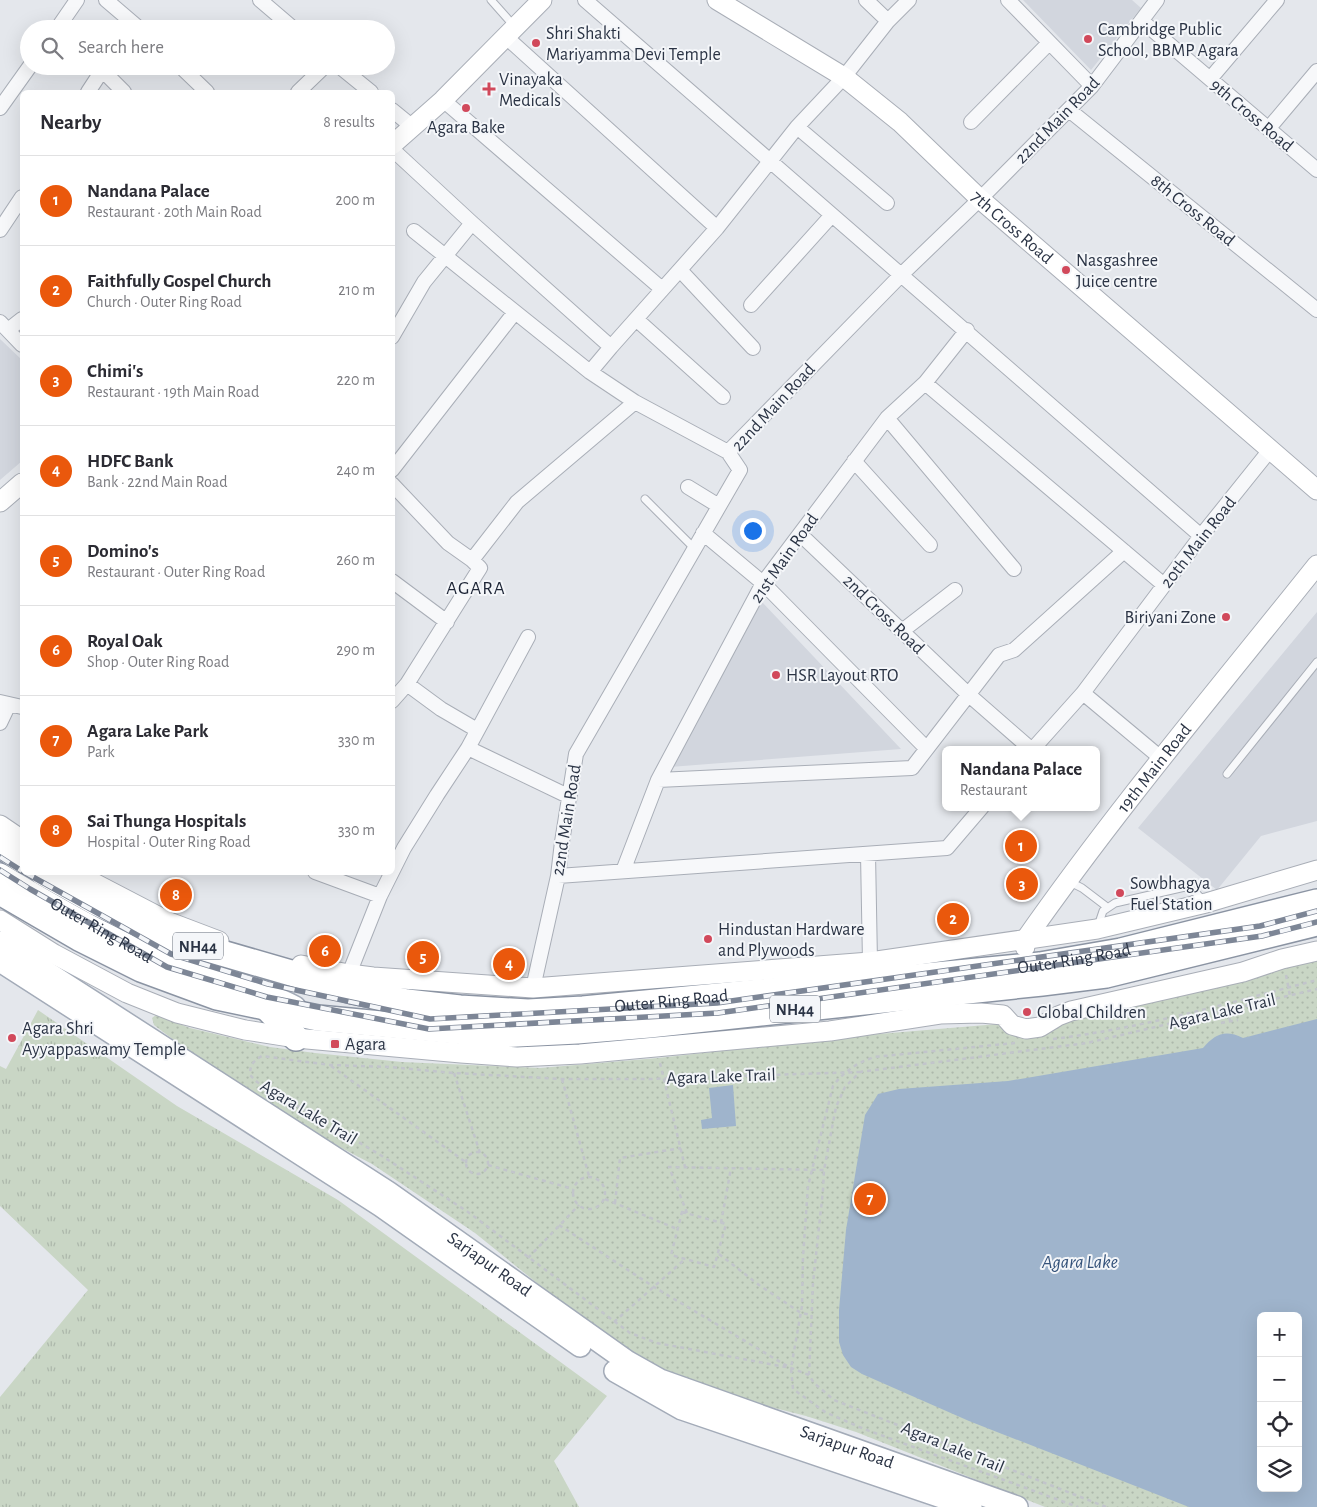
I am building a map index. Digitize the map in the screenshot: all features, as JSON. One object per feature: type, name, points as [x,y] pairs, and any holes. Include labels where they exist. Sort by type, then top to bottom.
[{"type":"highway","points":[[0,846],[20,859]]},
{"type":"highway","name":"Outer Ring Road","points":[[47,875],[97,903],[170,938],[351,983],[407,1002],[460,1008],[528,1012],[1025,976],[1106,975],[1317,923]]},
{"type":"highway","name":"Outer Ring Road","points":[[0,892],[78,938],[141,969],[217,997],[318,1018],[498,1035],[640,1026],[1025,976],[1317,902]]},
{"type":"highway","points":[[267,1008],[296,1038]]},
{"type":"main road","name":"Outer Ring Road","points":[[0,874],[70,916],[157,958],[189,972],[276,997],[318,1018]]},
{"type":"main road","name":"Sarjapur Road","points":[[0,942],[388,1192],[628,1362],[660,1380],[1017,1507]]},
{"type":"main road","name":"Sarjapur Road","points":[[0,960],[381,1206],[620,1374],[651,1393],[682,1409],[971,1507]]},
{"type":"street","points":[[63,20],[77,0]]},
{"type":"street","points":[[106,0],[129,20]]},
{"type":"street","points":[[260,0],[283,20]]},
{"type":"street","points":[[395,144],[443,100],[542,0]]},
{"type":"street","points":[[585,0],[1201,536]]},
{"type":"street","name":"7th Cross Road","points":[[718,0],[844,77],[900,122],[980,199],[1317,490]]},
{"type":"street","points":[[866,0],[888,21]]},
{"type":"street","points":[[590,372],[717,228],[769,161],[844,77],[888,21],[909,0]]},
{"type":"street","points":[[1008,0],[1092,86]]},
{"type":"street","name":"22nd Main Road","points":[[533,988],[558,876],[576,754],[740,470],[728,452],[901,275],[980,199],[1092,86],[1157,0]]},
{"type":"street","points":[[1210,79],[1277,0]]},
{"type":"street","name":"9th Cross Road","points":[[1142,20],[1317,170]]},
{"type":"street","points":[[511,32],[717,228]]},
{"type":"street","points":[[971,122],[1049,43]]},
{"type":"street","points":[[1269,128],[1317,71]]},
{"type":"street","points":[[0,108],[24,75]]},
{"type":"street","points":[[89,90],[99,75]]},
{"type":"street","points":[[110,75],[122,90]]},
{"type":"street","points":[[189,75],[205,90]]},
{"type":"street","points":[[300,90],[316,75]]},
{"type":"street","points":[[350,75],[369,90]]},
{"type":"street","points":[[443,100],[662,289]]},
{"type":"street","name":"8th Cross Road","points":[[1069,110],[1317,310]]},
{"type":"street","points":[[395,112],[414,128]]},
{"type":"street","points":[[798,127],[887,203]]},
{"type":"street","points":[[395,150],[611,347]]},
{"type":"street","points":[[752,305],[832,215]]},
{"type":"street","points":[[0,230],[18,216]]},
{"type":"street","points":[[395,332],[420,288],[472,222]]},
{"type":"street","points":[[414,231],[590,372],[635,402],[728,452]]},
{"type":"street","points":[[680,270],[753,348]]},
{"type":"street","points":[[395,466],[515,312]]},
{"type":"street","points":[[636,319],[723,397]]},
{"type":"street","points":[[20,320],[4,326],[20,343]]},
{"type":"street","name":"21st Main Road","points":[[623,871],[658,780],[763,583],[887,418],[925,383],[966,330]]},
{"type":"street","points":[[925,383],[1164,585]]},
{"type":"street","points":[[472,560],[517,502],[635,402]]},
{"type":"street","points":[[887,418],[1014,570]]},
{"type":"street","name":"20th Main Road","points":[[1036,746],[1083,693],[1201,536],[1270,450]]},
{"type":"street","points":[[854,461],[930,545]]},
{"type":"street","points":[[0,502],[20,485]]},
{"type":"street","points":[[395,487],[448,542],[480,568],[407,684],[395,698]]},
{"type":"street","points":[[688,487],[719,506]]},
{"type":"street","points":[[703,533],[763,583],[926,748]]},
{"type":"street","name":"2nd Cross Road","points":[[800,534],[969,694],[1028,746]]},
{"type":"street","points":[[658,780],[912,768],[999,655],[1014,650],[1124,551]]},
{"type":"street","name":"19th Main Road","points":[[1025,940],[1067,881],[1317,565]]},
{"type":"street","points":[[395,583],[447,622]]},
{"type":"street","points":[[902,631],[954,590]]},
{"type":"street","points":[[395,866],[404,848],[468,748],[528,637]]},
{"type":"street","points":[[407,684],[441,709],[478,730]]},
{"type":"street","points":[[1083,693],[1162,759]]},
{"type":"street","points":[[0,723],[10,704]]},
{"type":"street","points":[[468,748],[570,798]]},
{"type":"street","points":[[558,876],[947,848],[979,811]]},
{"type":"street","points":[[0,825],[20,839]]},
{"type":"street","points":[[868,854],[870,962]]},
{"type":"street","points":[[79,875],[169,922],[216,940],[310,967],[351,983],[533,988],[870,962],[1025,940],[1097,929],[1206,903],[1317,870]]},
{"type":"street","points":[[322,875],[380,896]]},
{"type":"street","points":[[351,983],[380,896],[390,875]]},
{"type":"street","points":[[0,920],[54,954],[127,993],[177,1013],[245,1030],[296,1038],[517,1057],[580,1054],[830,1031],[940,1014],[1003,1015],[1012,1024],[1026,1029],[1040,1027],[1058,1016],[1071,1011],[1243,972],[1282,959],[1317,951]]},
{"type":"street","points":[[1025,940],[1025,976]]},
{"type":"lane","points":[[491,0],[511,32]]},
{"type":"lane","points":[[645,499],[694,548]]},
{"type":"lane","points":[[1227,774],[1317,662]]},
{"type":"lane","points":[[1067,881],[1082,888],[1107,907]]},
{"type":"lane","points":[[1097,929],[1103,912],[1115,902],[1185,887],[1196,893],[1206,903]]},
{"type":"path","points":[[1282,959],[1290,996]]},
{"type":"path","points":[[1049,1039],[1094,1034],[1213,1008],[1317,980]]},
{"type":"path","name":"Agara Lake Trail","points":[[1106,1507],[834,1400],[814,1383],[809,1375],[790,1368],[656,1343],[630,1333],[468,1212],[382,1156],[257,1082],[250,1075],[250,1068],[254,1061],[262,1056],[330,1065],[389,1067],[562,1079],[860,1072],[1087,1042],[1317,989]]},
{"type":"path","points":[[1228,1010],[1230,1021]]},
{"type":"path","points":[[1221,1023],[1238,1020]]},
{"type":"path","points":[[1022,1042],[972,1049],[874,1057],[858,1063],[840,1077],[833,1086],[808,1186],[801,1313],[790,1368],[793,1390],[826,1412],[864,1429],[1078,1507]]},
{"type":"path","points":[[656,1047],[685,1167]]},
{"type":"path","points":[[330,1065],[467,1163],[469,1169],[474,1173],[484,1171],[488,1165]]},
{"type":"path","points":[[809,1375],[813,1283],[824,1190],[824,1170],[836,1107],[845,1087],[860,1072]]},
{"type":"path","points":[[454,1073],[480,1153]]},
{"type":"path","points":[[562,1079],[589,1177]]},
{"type":"path","points":[[615,1203],[620,1158],[681,1148]]},
{"type":"path","points":[[467,1163],[471,1154],[480,1153],[485,1156],[488,1165]]},
{"type":"path","points":[[488,1165],[574,1189]]},
{"type":"path","points":[[687,1213],[669,1167],[824,1170]]},
{"type":"path","points":[[721,1223],[731,1168]]},
{"type":"path","points":[[589,1177],[594,1177],[603,1184],[606,1194],[602,1203],[593,1209],[583,1208],[574,1198],[574,1189],[579,1180],[589,1177]]},
{"type":"path","points":[[605,1199],[677,1229]]},
{"type":"path","points":[[528,1258],[579,1205]]},
{"type":"path","points":[[682,1212],[687,1213],[726,1224],[714,1267],[671,1255],[682,1212]]},
{"type":"path","points":[[559,1225],[654,1287],[790,1368]]},
{"type":"path","points":[[719,1254],[759,1285],[801,1313],[812,1315]]},
{"type":"path","points":[[614,1322],[684,1259]]},
{"type":"shaded area","name":"Cambridge Public School, BBMP Agara","points":[[1023,0],[1132,0],[1141,8],[1091,70]]},
{"type":"shaded area","points":[[0,339],[20,358],[20,463],[0,480]]},
{"type":"shaded area","name":"HSR Layout RTO","points":[[761,601],[901,749],[670,767]]},
{"type":"shaded area","points":[[1317,612],[1317,821],[1261,836],[1217,890],[1138,828]]},
{"type":"green space","points":[[1317,958],[1317,1507],[1045,1507],[856,1432],[806,1416],[751,1402],[663,1372],[584,1321],[475,1233],[372,1164],[294,1123],[212,1069],[154,1025],[152,1018],[156,1015],[190,1028],[270,1047],[315,1053],[402,1062],[540,1068],[658,1058],[867,1035],[998,1024],[1011,1035],[1030,1037],[1048,1034],[1059,1027],[1069,1016]]},
{"type":"green space","points":[[38,1010],[177,1106],[338,1200],[607,1396],[554,1461],[579,1507],[0,1507],[0,1397],[88,1290],[0,1206],[0,1066],[6,1069]]},
{"type":"water","name":"Agara Lake","points":[[1317,1019],[1317,1507],[1189,1507],[969,1421],[862,1374],[851,1367],[843,1355],[839,1342],[839,1310],[846,1230],[865,1115],[878,1094],[899,1089],[1008,1081],[1203,1048],[1212,1039],[1221,1034],[1237,1035],[1243,1038]]},
{"type":"water","points":[[733,1085],[736,1126],[702,1129],[701,1120],[712,1118],[709,1088]]},
{"type":"railway","points":[[0,857],[20,870]]},
{"type":"railway","points":[[0,870],[167,967],[267,997],[429,1029],[718,1013],[1262,936],[1317,922]]},
{"type":"railway","points":[[29,875],[171,954],[268,984],[430,1019],[717,1003],[1260,926],[1317,911]]},
{"type":"place","name":"Cambridge Public School, BBMP Agara","points":[[1088,39]]},
{"type":"place","name":"Shri Shakti Mariyamma Devi Temple","points":[[536,43]]},
{"type":"place","name":"Vinayaka Medicals","points":[[489,89]]},
{"type":"place","name":"Agara Bake","points":[[466,108]]},
{"type":"place","name":"Nasgashree Juice centre","points":[[1066,270]]},
{"type":"place","name":"Biriyani Zone","points":[[1226,617]]},
{"type":"place","name":"HSR Layout RTO","points":[[776,675]]},
{"type":"place","name":"Nandana Palace","points":[[1021,846]]},
{"type":"place","name":"Chimi's","points":[[1022,884]]},
{"type":"place","name":"Sowbhagya Fuel Station","points":[[1120,893]]},
{"type":"place","name":"Sai Thunga Hospitals","points":[[176,895]]},
{"type":"place","name":"Faithfully Gospel Church","points":[[953,919]]},
{"type":"place","name":"Hindustan Hardware and Plywoods","points":[[708,939]]},
{"type":"place","name":"Royal Oak","points":[[325,951]]},
{"type":"place","name":"Domino's","points":[[423,957]]},
{"type":"place","name":"HDFC Bank","points":[[509,964]]},
{"type":"place","name":"Global Children","points":[[1027,1012]]},
{"type":"place","name":"Agara Shri Ayyappaswamy Temple","points":[[12,1038]]},
{"type":"place","name":"Agara","points":[[335,1044]]},
{"type":"place","name":"Agara Lake Park","points":[[870,1199]]},
{"type":"district","name":"AGARA","points":[[476,587]]}]
